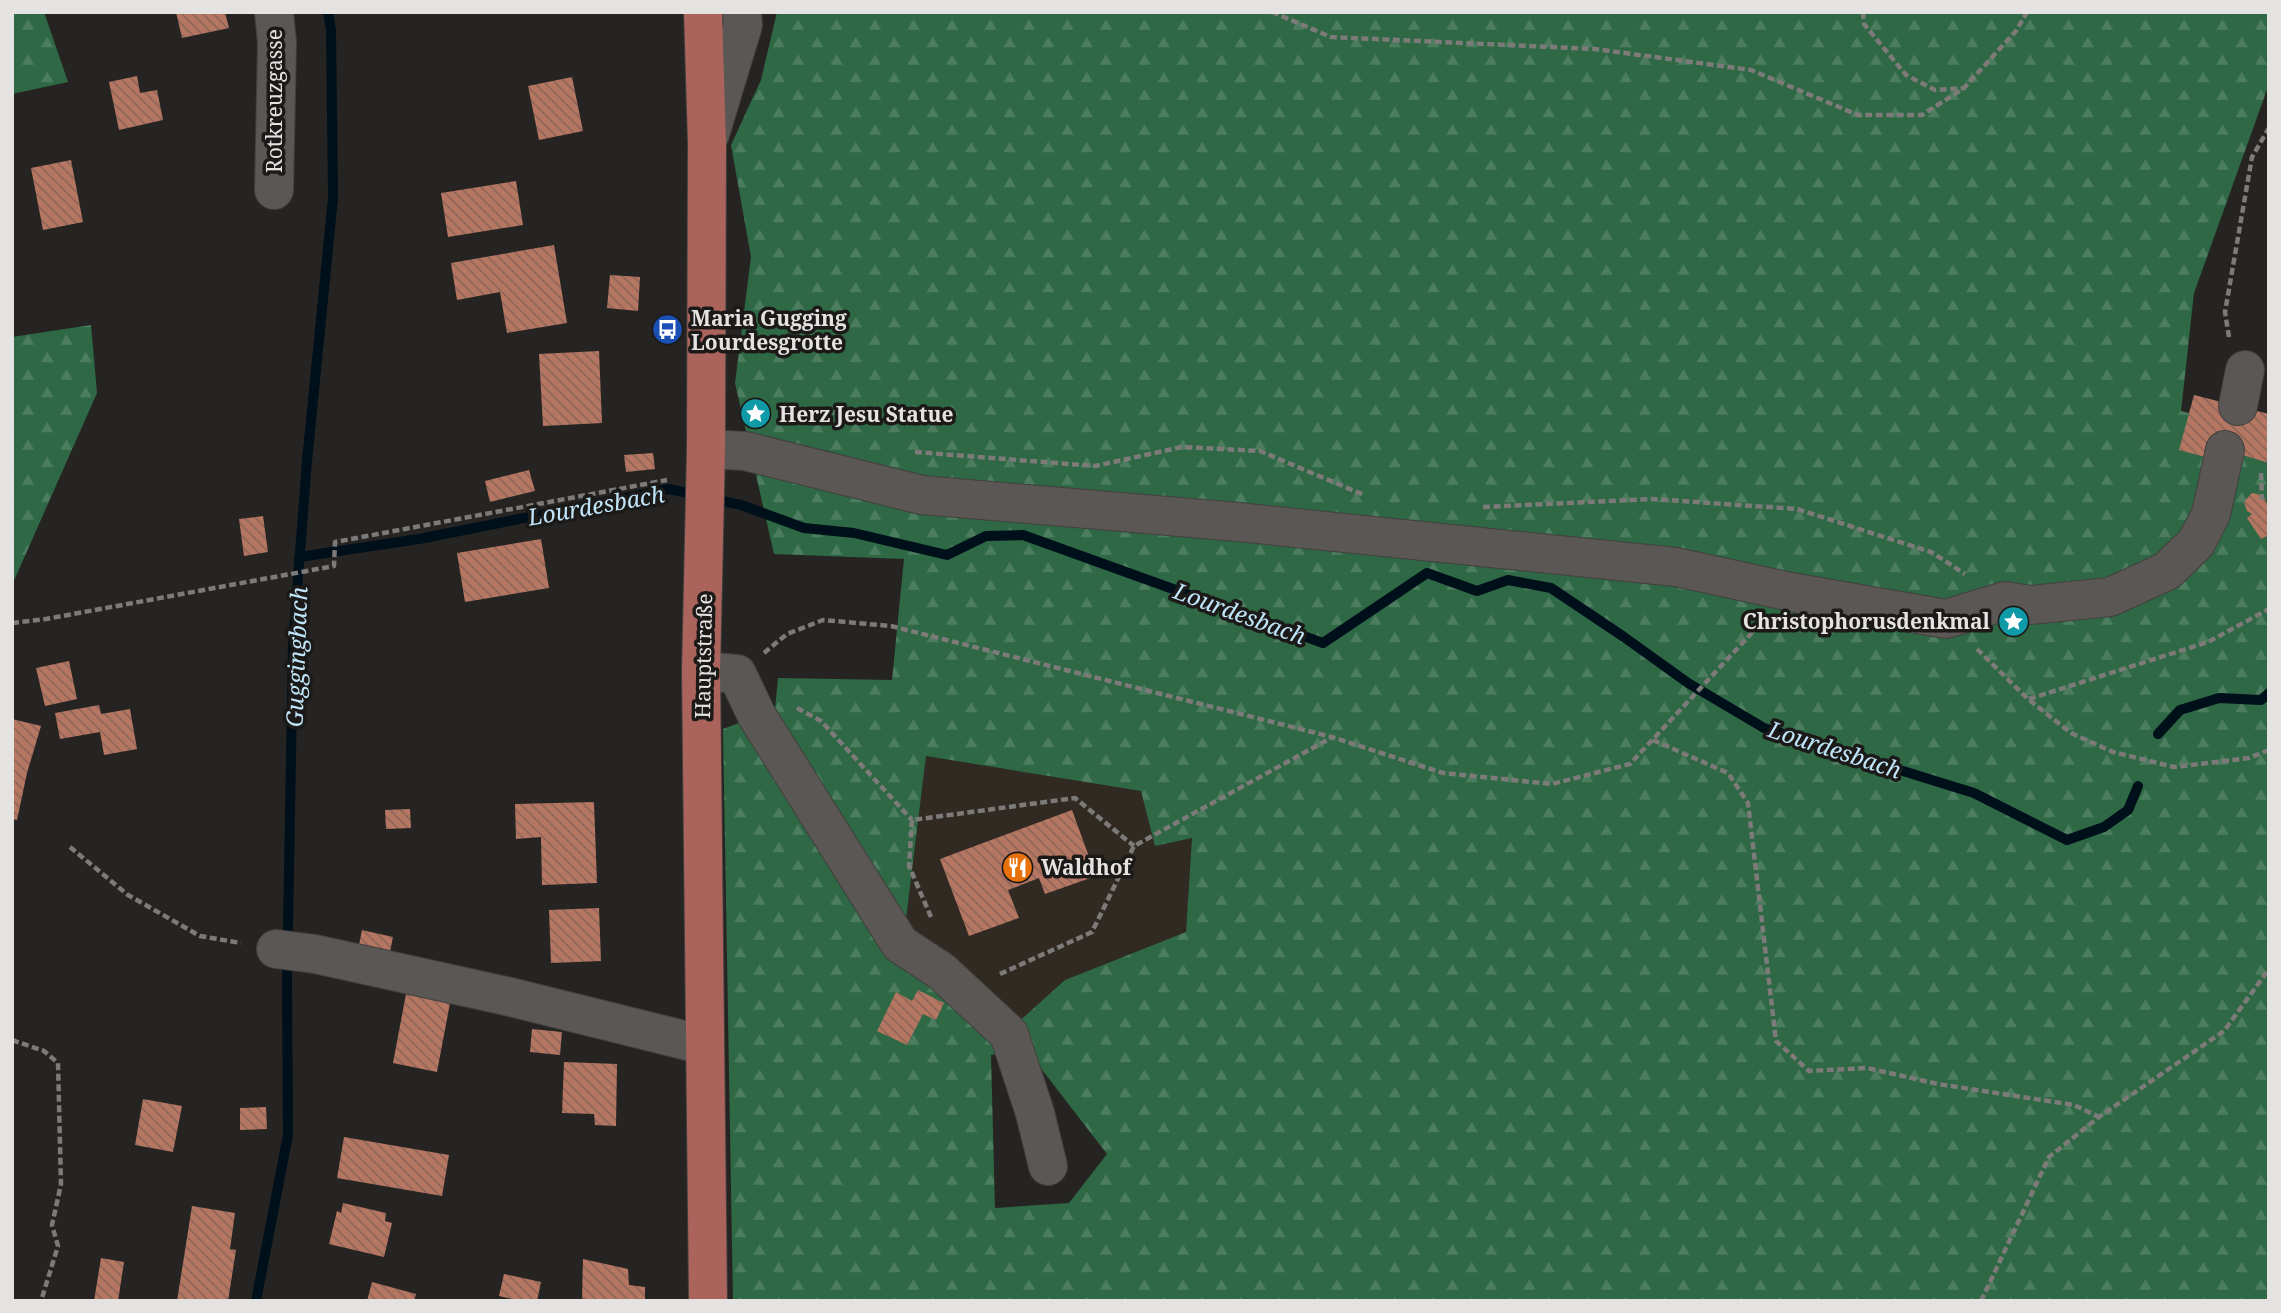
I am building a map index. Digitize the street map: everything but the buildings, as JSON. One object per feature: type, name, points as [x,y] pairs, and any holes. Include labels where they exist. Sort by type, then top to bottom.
[{"type":"main road","name":"Hauptstraße","points":[[703,12],[707,143],[705,532],[719,673],[704,1045],[708,1301]]},
{"type":"street","name":"Rotkreuzgasse","points":[[274,12],[277,43],[274,190]]},
{"type":"street","points":[[707,143],[743,25],[742,12]]},
{"type":"street","points":[[706,462],[745,451],[922,495],[1238,522],[1676,567],[1791,592],[1946,619],[2005,601],[2030,605],[2110,597],[2167,571],[2196,542],[2211,514],[2225,450]]},
{"type":"street","points":[[719,673],[757,716],[900,944],[941,971],[1010,1034],[1035,1113],[1048,1166]]},
{"type":"street","points":[[276,949],[315,954],[506,996],[704,1045]]},
{"type":"path","points":[[1272,12],[1331,37],[1595,49],[1751,71],[1858,114],[1922,115],[1964,88],[2016,31],[2027,12]]},
{"type":"path","points":[[1863,12],[1864,24],[1906,75],[1935,90],[1964,88]]},
{"type":"path","points":[[2241,388],[2225,312],[2252,158],[2269,128]]},
{"type":"path","points":[[907,452],[1095,466],[1182,447],[1260,451],[1375,500]]},
{"type":"path","points":[[2260,465],[2262,500]]},
{"type":"path","points":[[12,623],[334,566],[335,542],[666,482],[668,472]]},
{"type":"path","points":[[1474,507],[1652,499],[1797,509],[1931,552],[2005,601]]},
{"type":"path","points":[[719,673],[787,634],[823,620],[891,626],[1332,737],[1443,773],[1552,784],[1630,764],[1791,592]]},
{"type":"path","points":[[2028,699],[2208,642],[2269,609]]},
{"type":"path","points":[[1946,619],[2028,699],[2071,733],[2113,752],[2174,767],[2249,758],[2269,750]]},
{"type":"path","points":[[719,673],[821,721],[912,821],[909,866],[935,928]]},
{"type":"path","points":[[962,990],[1092,932],[1134,846],[1332,737]]},
{"type":"path","points":[[1653,740],[1728,774],[1748,803],[1776,1041],[1809,1072],[1867,1068],[1938,1084],[2074,1105],[2099,1117]]},
{"type":"path","points":[[912,821],[1075,798],[1134,846]]},
{"type":"path","points":[[70,847],[128,895],[200,936],[276,949]]},
{"type":"path","points":[[1981,1301],[2049,1157],[2099,1117],[2224,1031],[2269,969]]},
{"type":"path","points":[[12,1040],[44,1051],[58,1063],[61,1184],[52,1225],[58,1246],[41,1301]]},
{"type":"shaded area","points":[[926,756],[1142,791],[1155,846],[1192,838],[1186,932],[1065,980],[995,1043],[900,968]]},
{"type":"green space","points":[[12,12],[44,12],[68,82],[12,94]]},
{"type":"green space","points":[[777,12],[2269,12],[2269,84],[2194,293],[2181,411],[2269,434],[2269,1301],[733,1301],[723,729],[775,709],[778,678],[892,680],[904,559],[774,554],[735,383],[751,257],[731,145],[761,80]],"holes":[[[926,756],[1141,791],[1155,846],[1192,838],[1186,932],[1065,980],[995,1043],[966,1007],[900,968]],[[1026,1049],[1107,1154],[1069,1203],[995,1208],[991,1055]]]},
{"type":"green space","points":[[91,325],[97,393],[12,585],[12,337]]},
{"type":"waterway","name":"Guggingbach","points":[[256,1301],[288,1135],[287,984],[293,643],[307,461],[333,198],[331,30],[328,12]]},
{"type":"waterway","name":"Lourdesbach","points":[[299,557],[419,539],[669,489],[697,495]]},
{"type":"waterway","name":"Lourdesbach","points":[[713,499],[741,505],[804,528],[854,533],[947,555],[986,536],[1023,535],[1323,643],[1427,573],[1477,591],[1508,580],[1551,588],[1688,683],[1764,728],[1974,793],[2067,840],[2104,827],[2128,810],[2138,786]]},
{"type":"waterway","name":"Lourdesbach","points":[[2158,734],[2180,710],[2219,698],[2261,700],[2269,693]]},
{"type":"place","name":"Maria Gugging Lourdesgrotte","points":[[668,330]]},
{"type":"place","name":"Herz Jesu Statue","points":[[756,414]]},
{"type":"place","name":"Christophorusdenkmal","points":[[2013,621]]},
{"type":"place","name":"Waldhof","points":[[1018,867]]}]
